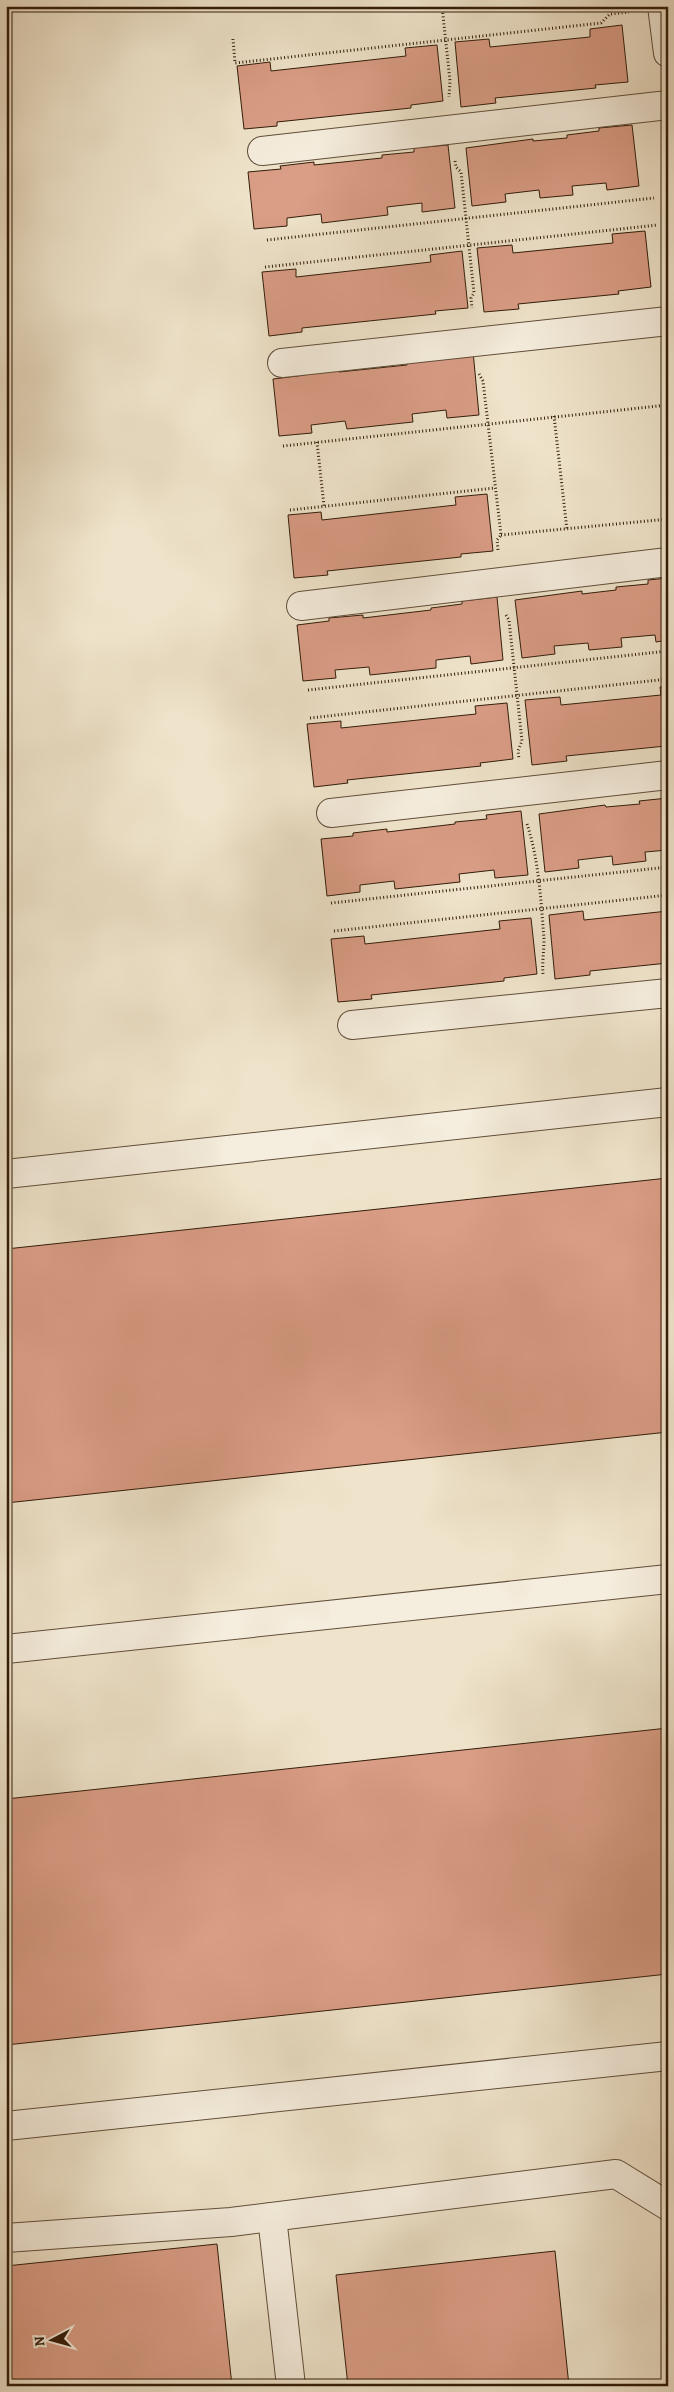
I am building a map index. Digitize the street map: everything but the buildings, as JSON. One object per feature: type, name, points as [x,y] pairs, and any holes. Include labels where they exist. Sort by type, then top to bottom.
[{"type":"lane","points":[[662,6],[668,53]]},
{"type":"lane","points":[[262,151],[668,105]]},
{"type":"lane","points":[[282,363],[668,321]]},
{"type":"lane","points":[[302,606],[668,562]]},
{"type":"lane","points":[[331,813],[668,775]]},
{"type":"lane","points":[[352,1025],[668,993]]},
{"type":"lane","points":[[6,1174],[668,1102]]},
{"type":"lane","points":[[6,1649],[668,1579]]},
{"type":"lane","points":[[6,2126],[668,2056]]},
{"type":"lane","points":[[6,2238],[232,2222],[616,2174],[668,2206]]},
{"type":"lane","points":[[272,2217],[291,2386]]},
{"type":"path","points":[[442,6],[456,167],[461,172],[474,293],[471,298],[475,342],[488,424],[501,535],[497,540],[501,582],[504,611],[509,620],[522,741],[518,751],[538,882],[544,942],[542,960],[546,1005]]},
{"type":"path","points":[[233,40],[235,63],[601,23],[610,14],[634,11]]},
{"type":"path","points":[[267,240],[654,198]]},
{"type":"path","points":[[264,267],[658,226]]},
{"type":"path","points":[[283,446],[668,404]]},
{"type":"path","points":[[554,416],[566,530]]},
{"type":"path","points":[[318,442],[324,506]]},
{"type":"path","points":[[290,510],[495,488]]},
{"type":"path","points":[[501,535],[668,519]]},
{"type":"path","points":[[308,690],[668,651]]},
{"type":"path","points":[[310,718],[668,679]]},
{"type":"path","points":[[332,904],[668,868]]},
{"type":"path","points":[[334,931],[668,895]]}]
